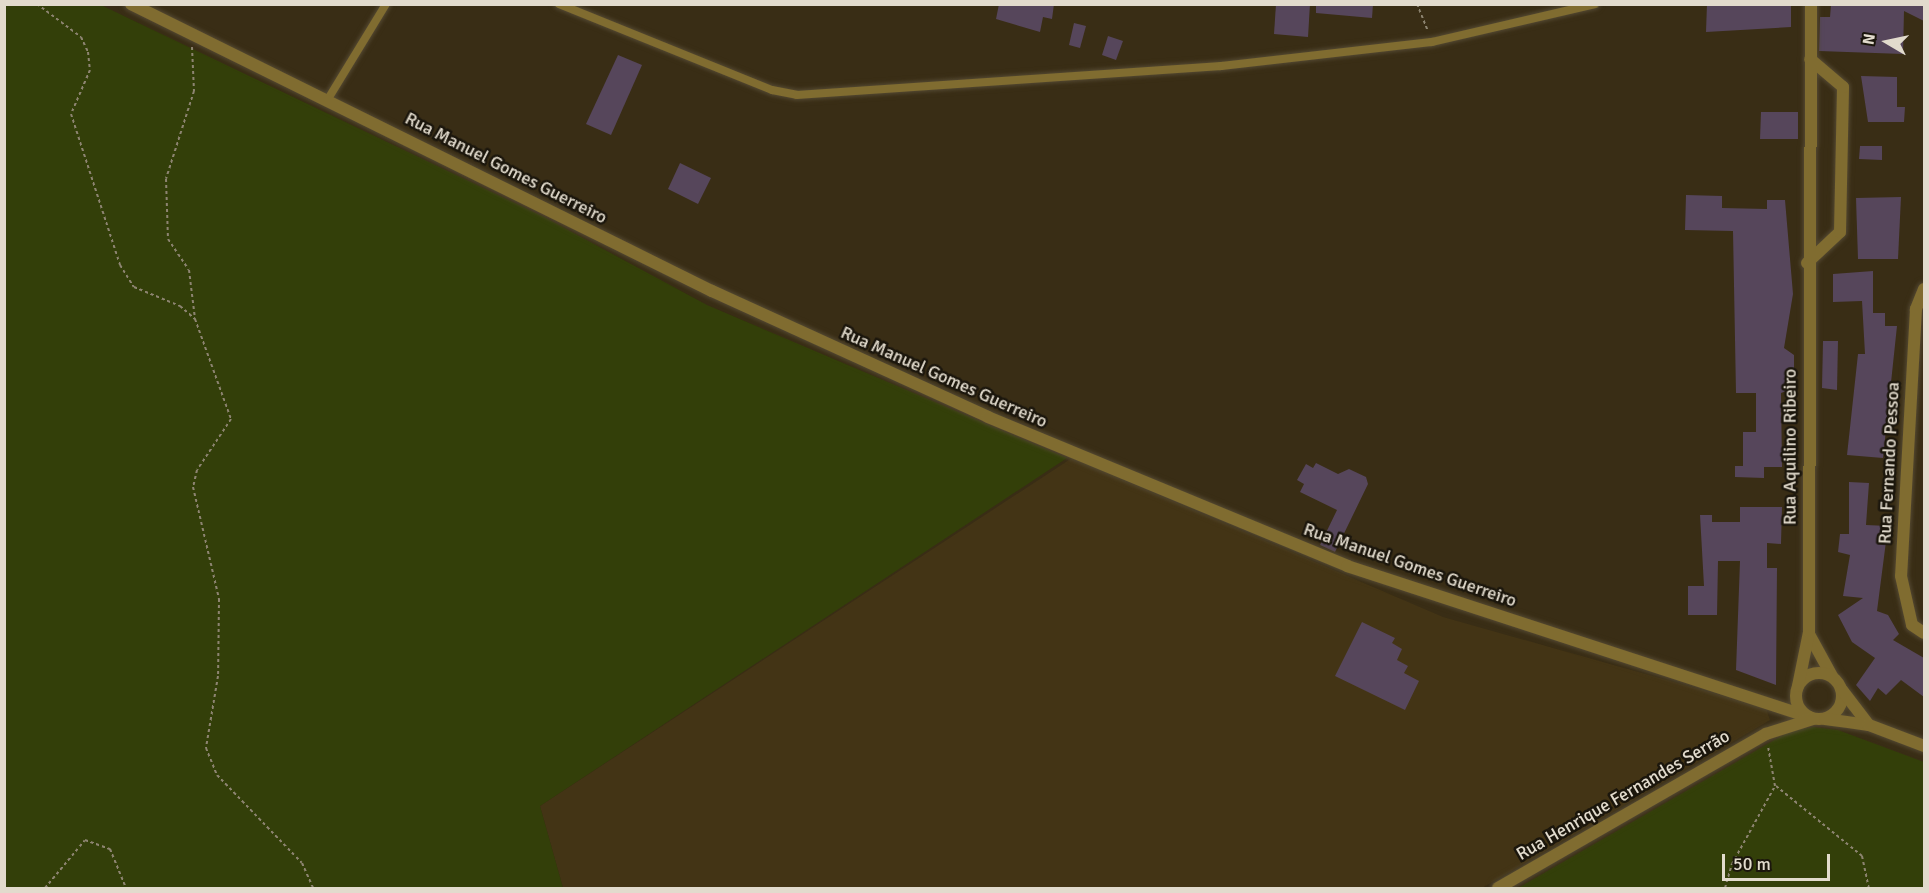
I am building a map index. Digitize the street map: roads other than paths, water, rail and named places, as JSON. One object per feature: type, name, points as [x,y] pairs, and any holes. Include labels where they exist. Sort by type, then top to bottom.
[{"type":"street","name":"Rua Manuel Gomes Guerreiro","points":[[131,4],[193,32],[723,296],[988,417],[1347,566],[1788,701],[1816,718]]},
{"type":"street","name":"Rua Aquilino Ribeiro","points":[[1788,701],[1809,632],[1807,262],[1811,4]]},
{"type":"street","points":[[1807,262],[1840,232],[1843,87],[1810,59]]},
{"type":"street","name":"Rua Fernando Pessoa","points":[[1924,289],[1916,309],[1901,576],[1912,625],[1924,633]]},
{"type":"street","points":[[1809,632],[1833,677],[1869,725]]},
{"type":"street","points":[[1766,734],[1788,701],[1813,673],[1833,677]]},
{"type":"street","points":[[1766,734],[1837,711],[1841,688]]},
{"type":"street","points":[[1788,701],[1816,718],[1869,725],[1924,746]]},
{"type":"street","name":"Rua Henrique Fernandes Serrão","points":[[1498,888],[1766,734]]},
{"type":"lane","points":[[328,99],[386,4]]},
{"type":"lane","points":[[559,4],[772,90],[797,94],[1221,66],[1432,42],[1595,4]]}]
